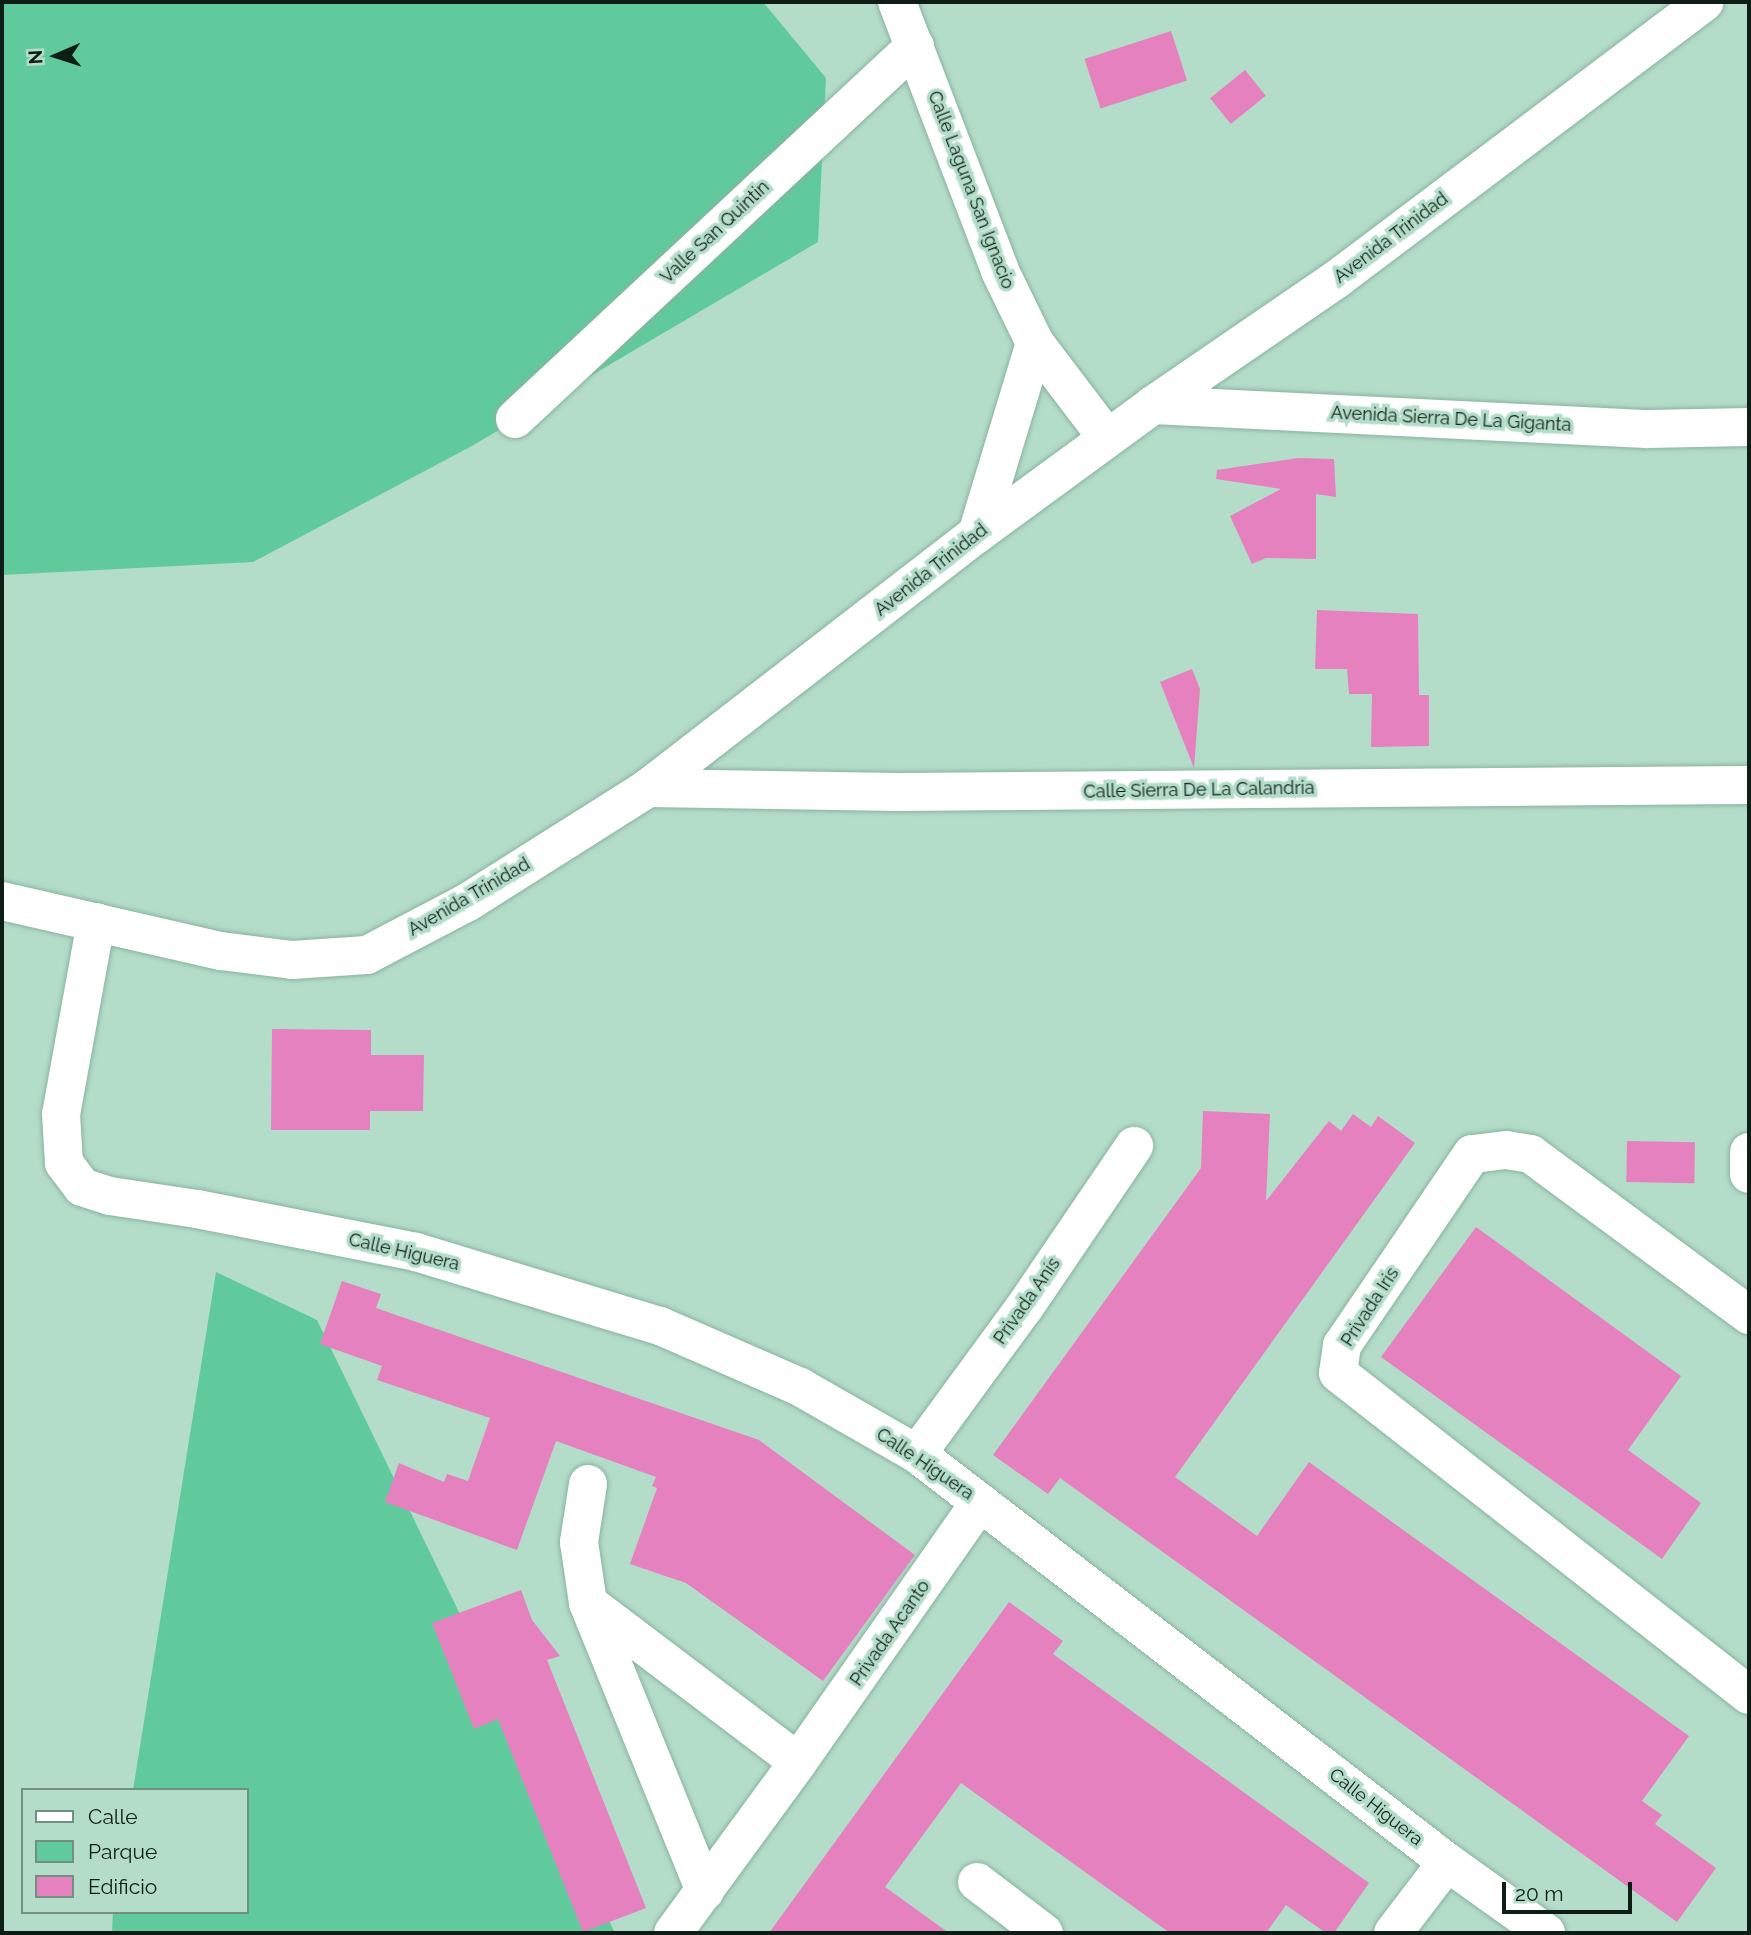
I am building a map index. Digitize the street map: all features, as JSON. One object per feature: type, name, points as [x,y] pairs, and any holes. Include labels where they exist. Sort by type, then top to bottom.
[{"type":"street","name":"Calle Laguna San Ignacio","points":[[897,2],[1000,271],[1035,343],[1107,438]]},
{"type":"street","name":"Avenida Trinidad","points":[[2,901],[221,951],[292,960],[367,955],[468,902],[648,788],[977,534],[1153,405],[1337,279],[1689,5]]},
{"type":"street","name":"Valle San Quintin","points":[[515,419],[915,46]]},
{"type":"street","points":[[977,534],[1035,343]]},
{"type":"street","name":"Avenida Sierra De La Giganta","points":[[1153,405],[1647,429],[1749,427]]},
{"type":"street","name":"Calle Sierra De La Calandria","points":[[648,788],[912,792],[1749,785]]},
{"type":"street","name":"Calle Higuera","points":[[96,922],[61,1114],[64,1163],[82,1187],[110,1196],[197,1209],[416,1252],[660,1326],[800,1387],[917,1454],[1447,1862],[1546,1933]]},
{"type":"street","name":"Privada Anís","points":[[917,1454],[1024,1308],[1134,1146]]},
{"type":"street","name":"Privada Iris","points":[[1749,1315],[1531,1154],[1506,1150],[1472,1154],[1342,1345],[1338,1373],[1749,1695]]},
{"type":"street","points":[[1749,1152],[1749,1174]]},
{"type":"street","points":[[588,1484],[579,1542],[587,1603],[705,1891]]},
{"type":"street","name":"Privada Acanto","points":[[673,1933],[799,1762],[980,1502]]},
{"type":"street","points":[[587,1603],[799,1762]]},
{"type":"street","points":[[1394,1933],[1447,1862]]},
{"type":"street","points":[[977,1882],[1044,1933]]},
{"type":"green space","points":[[2,2],[763,2],[826,78],[818,242],[470,447],[253,562],[2,575]]},
{"type":"green space","points":[[216,1272],[317,1320],[615,1933],[112,1933],[113,1914],[248,1914],[248,1788],[133,1788]]},
{"type":"building","points":[[1171,31],[1187,80],[1101,109],[1084,59]]},
{"type":"building","points":[[1245,70],[1266,96],[1231,124],[1210,98]]},
{"type":"building","points":[[1298,458],[1334,459],[1336,497],[1316,494],[1316,559],[1266,558],[1252,564],[1230,516],[1281,489],[1216,479],[1217,470]]},
{"type":"building","points":[[1317,610],[1418,614],[1419,695],[1429,695],[1429,746],[1371,747],[1372,694],[1349,694],[1347,669],[1315,669]]},
{"type":"building","points":[[1192,669],[1200,689],[1194,768],[1160,682]]},
{"type":"building","points":[[272,1029],[371,1030],[371,1055],[424,1055],[423,1111],[370,1111],[370,1130],[271,1130]]},
{"type":"building","points":[[1203,1111],[1270,1114],[1266,1201],[1329,1121],[1341,1131],[1353,1114],[1371,1127],[1378,1116],[1415,1143],[1175,1477],[1257,1536],[1309,1462],[1689,1736],[1642,1801],[1662,1815],[1655,1824],[1716,1868],[1677,1922],[1060,1478],[1048,1494],[993,1455],[1201,1168]]},
{"type":"building","points":[[1627,1141],[1695,1142],[1694,1183],[1626,1182]]},
{"type":"building","points":[[1476,1227],[1681,1376],[1628,1450],[1701,1503],[1662,1559],[1381,1357]]},
{"type":"building","points":[[342,1281],[381,1294],[376,1308],[759,1440],[915,1555],[823,1681],[686,1583],[630,1564],[657,1488],[652,1486],[656,1477],[556,1441],[517,1550],[385,1502],[399,1463],[444,1482],[447,1474],[468,1481],[490,1418],[377,1380],[382,1366],[320,1344]]},
{"type":"building","points":[[521,1590],[532,1620],[560,1656],[547,1660],[646,1908],[583,1932],[498,1719],[474,1729],[432,1623]]},
{"type":"building","points":[[1009,1602],[1063,1641],[1053,1654],[1369,1883],[1334,1933],[1326,1933],[1286,1905],[1266,1933],[1170,1933],[961,1783],[885,1887],[949,1933],[769,1933]]}]
